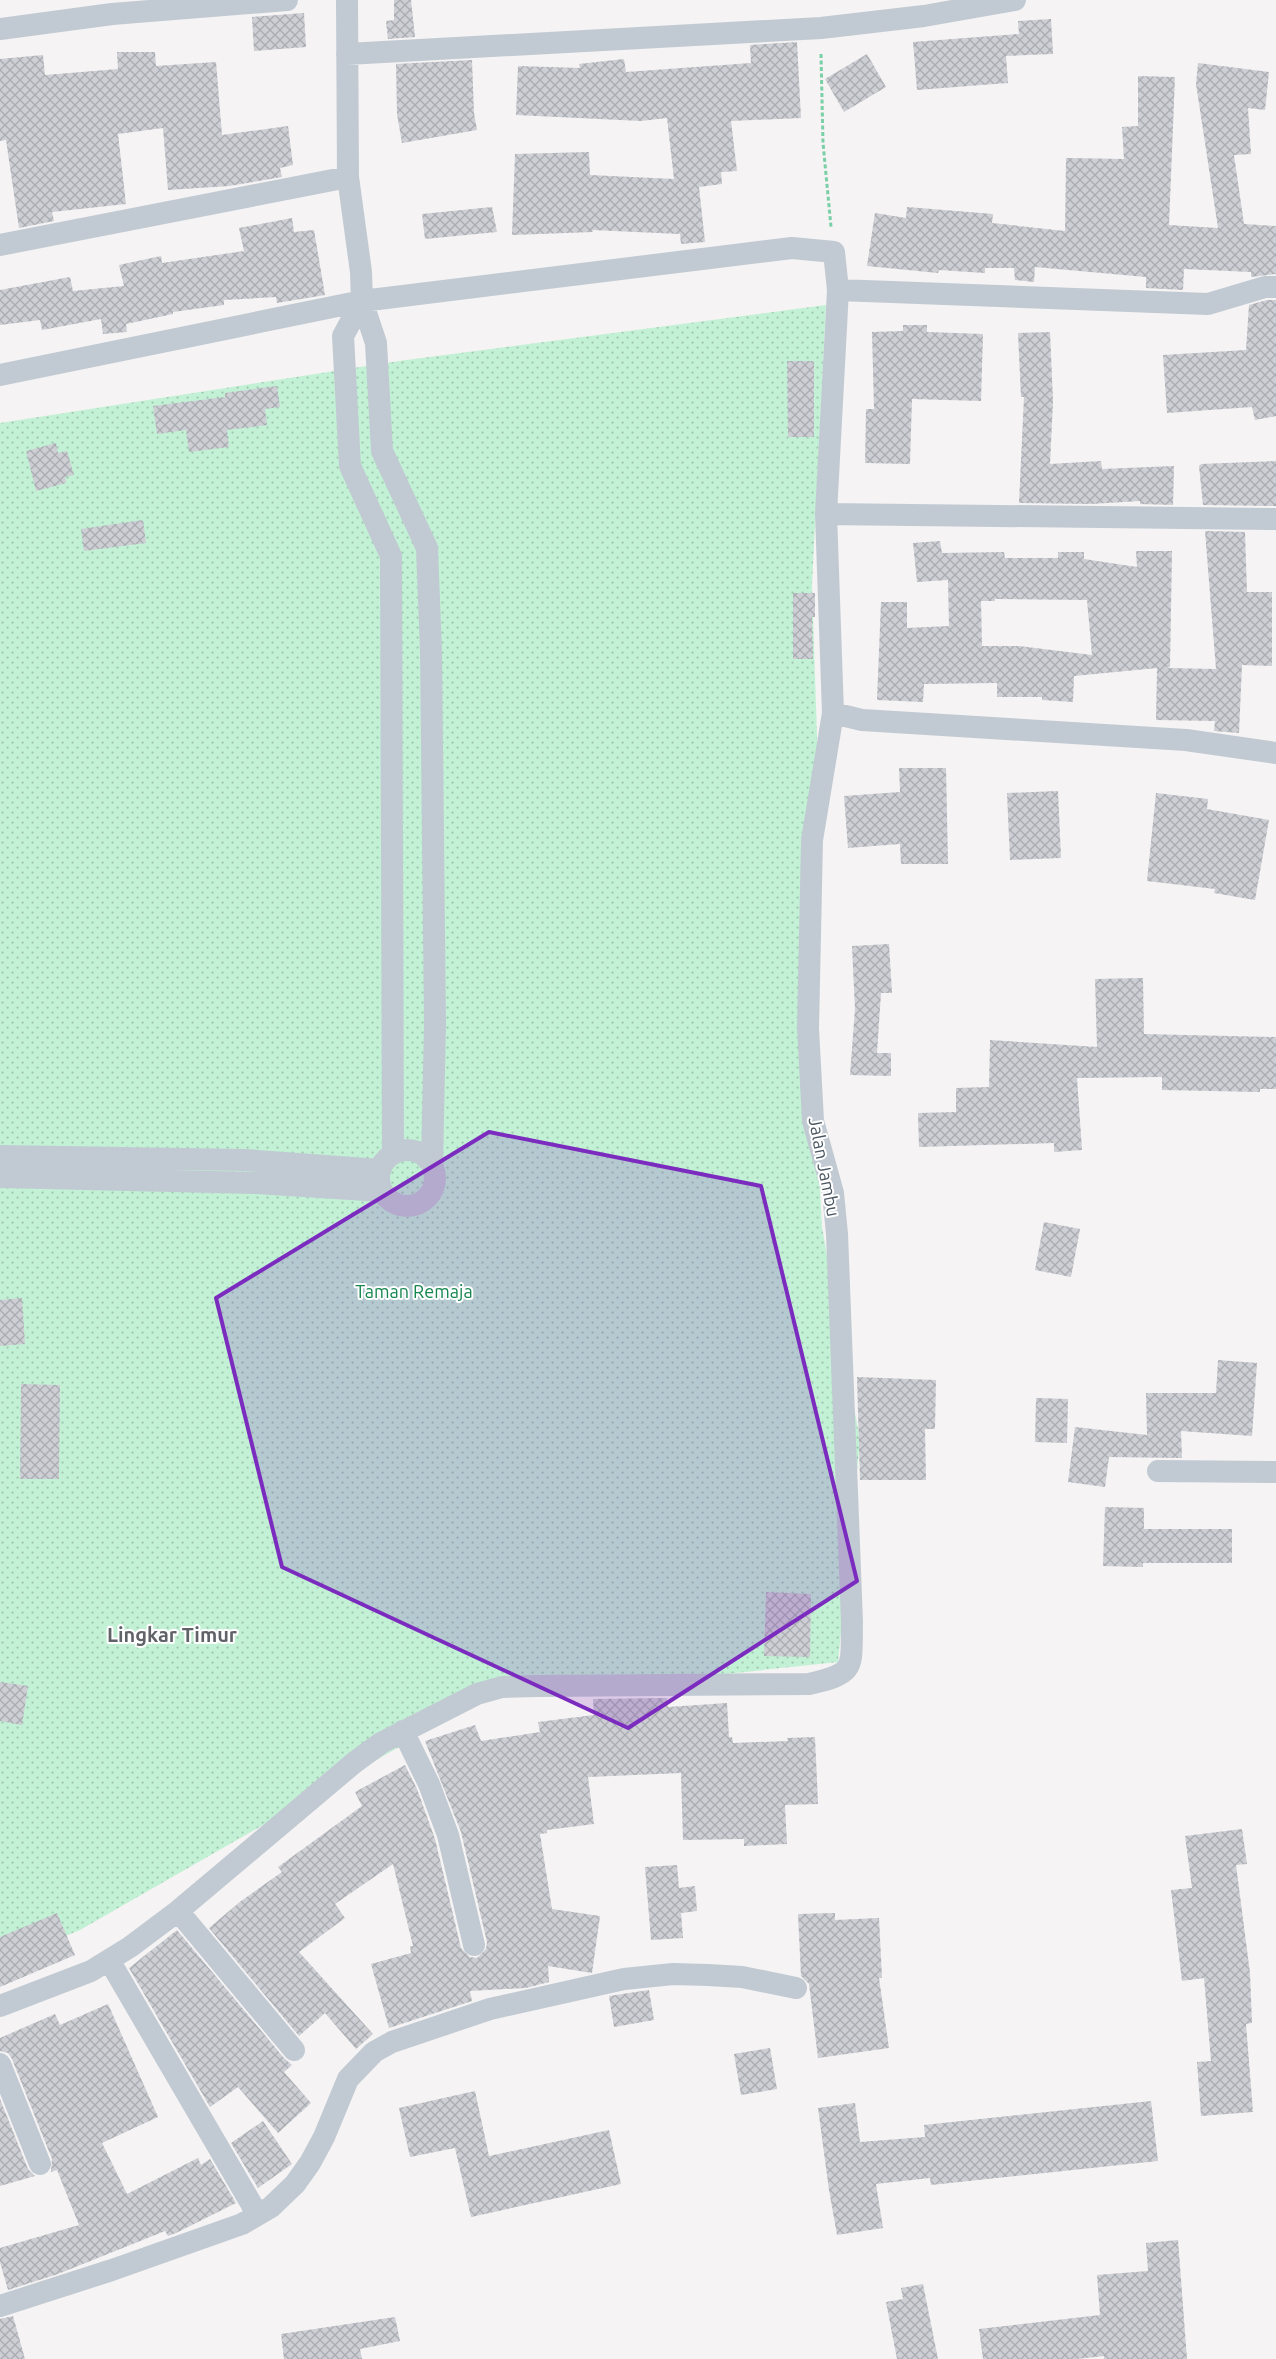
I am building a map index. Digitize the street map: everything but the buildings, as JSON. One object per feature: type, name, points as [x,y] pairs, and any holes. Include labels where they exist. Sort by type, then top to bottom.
[{"type":"street","points":[[0,29],[112,7],[287,0]]},
{"type":"street","points":[[347,0],[348,177],[361,272],[362,301],[376,343],[382,452],[428,548],[432,651],[434,985],[432,1165],[436,1176],[434,1188],[428,1198],[420,1204],[409,1207],[398,1205],[388,1199],[385,1171],[391,556],[350,466],[343,336],[362,301]]},
{"type":"street","points":[[347,54],[821,28],[924,16],[1015,0]]},
{"type":"street","points":[[0,246],[348,177]]},
{"type":"street","points":[[0,376],[362,301],[792,248],[834,252]]},
{"type":"street","name":"Jalan Jambu","points":[[403,1730],[476,1694],[502,1687],[809,1684],[838,1677],[847,1670],[851,1656],[852,1622],[844,1460],[837,1234],[833,1193],[813,1121],[808,1028],[812,840],[833,713],[826,514],[838,290],[834,252]]},
{"type":"street","points":[[838,290],[1208,304],[1265,287],[1276,287]]},
{"type":"street","points":[[826,514],[1276,519]]},
{"type":"street","points":[[833,713],[862,720],[1186,740],[1276,754]]},
{"type":"street","points":[[0,1177],[257,1183],[385,1171],[402,1150],[413,1151],[424,1156],[432,1165]]},
{"type":"street","points":[[0,1156],[245,1160],[385,1171]]},
{"type":"street","points":[[1158,1471],[1276,1472]]},
{"type":"street","points":[[0,2006],[91,1971],[130,1947],[178,1911],[355,1762],[381,1742],[403,1730],[429,1784],[448,1835],[474,1945]]},
{"type":"street","points":[[178,1911],[294,2050]]},
{"type":"street","points":[[109,1960],[252,2205],[255,2216]]},
{"type":"street","points":[[0,2306],[122,2267],[242,2224],[271,2207],[295,2184],[310,2163],[324,2137],[348,2079],[374,2052],[392,2042],[490,2009],[624,1979],[673,1974],[708,1975],[742,1977],[796,1988]]},
{"type":"street","points":[[0,2064],[40,2164]]},
{"type":"path","points":[[821,28],[824,143],[834,252]]},
{"type":"highlighted area","points":[[489,1132],[761,1186],[857,1581],[628,1728],[282,1567],[216,1298]]},
{"type":"green space","name":"Taman Remaja","points":[[826,305],[812,585],[817,736],[817,913],[814,1072],[822,1227],[860,1441],[838,1662],[481,1700],[80,1930],[0,1963],[0,423],[399,361]]},
{"type":"district","name":"Lingkar Timur","points":[[172,1635]]}]
